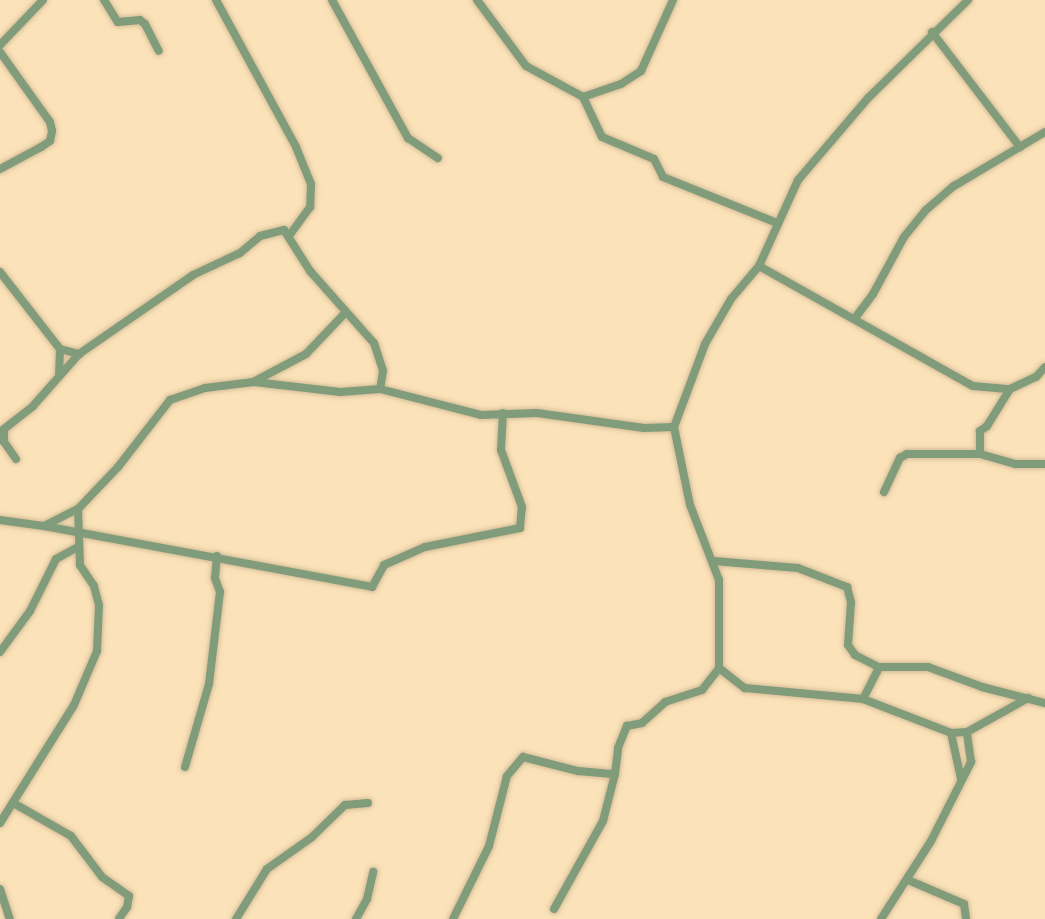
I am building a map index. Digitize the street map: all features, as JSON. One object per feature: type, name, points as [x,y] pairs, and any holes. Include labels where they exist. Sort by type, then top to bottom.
[{"type":"street","points":[[0,45],[44,0]]},
{"type":"street","points":[[104,0],[118,22],[140,20],[145,24],[159,51]]},
{"type":"street","points":[[216,0],[296,147],[311,184],[310,207],[290,235]]},
{"type":"street","points":[[332,0],[408,138],[438,158]]},
{"type":"street","points":[[477,0],[526,66],[583,97],[602,137],[654,159],[663,177],[777,223]]},
{"type":"street","points":[[583,97],[621,84],[641,71],[674,0]]},
{"type":"street","points":[[554,909],[603,821],[615,774],[618,748],[627,726],[642,723],[665,702],[702,690],[719,668],[719,580],[714,561],[699,535],[690,505],[674,427],[705,344],[730,299],[759,266],[798,180],[868,98],[932,32],[968,0]]},
{"type":"street","points":[[932,32],[1020,147]]},
{"type":"street","points":[[0,52],[50,122],[52,131],[50,141],[0,170]]},
{"type":"street","points":[[855,318],[873,294],[904,237],[926,210],[954,186],[1045,132]]},
{"type":"street","points":[[16,459],[4,442],[4,429],[33,406],[79,354],[158,297],[193,275],[240,253],[260,236],[284,230],[290,235],[310,271],[346,312],[365,329],[380,355],[383,371],[380,389]]},
{"type":"street","points":[[759,266],[973,386],[1010,389],[1036,377],[1045,367]]},
{"type":"street","points":[[0,272],[60,349],[79,354]]},
{"type":"street","points":[[254,382],[306,354],[346,312]]},
{"type":"street","points":[[59,376],[60,349]]},
{"type":"street","points":[[44,526],[78,509],[118,467],[170,400],[205,388],[254,382],[340,393],[380,389],[447,409],[481,415],[503,413],[559,415],[644,428],[674,427]]},
{"type":"street","points":[[980,454],[980,431],[987,426],[1010,389]]},
{"type":"street","points":[[0,520],[217,556],[372,587],[384,566],[425,547],[520,528],[522,507],[501,450],[503,413]]},
{"type":"street","points":[[884,492],[900,458],[907,454],[980,454],[1016,464],[1045,464]]},
{"type":"street","points":[[0,823],[15,804],[74,705],[98,651],[99,604],[94,586],[80,565],[78,509]]},
{"type":"street","points":[[0,652],[30,612],[56,559],[78,547]]},
{"type":"street","points":[[185,766],[209,684],[220,592],[215,578],[217,556]]},
{"type":"street","points":[[714,561],[798,568],[847,587],[851,602],[848,645],[855,655],[879,667],[928,667],[1045,703]]},
{"type":"street","points":[[863,699],[879,667]]},
{"type":"street","points":[[719,668],[745,688],[863,699],[951,733],[967,732],[1028,698]]},
{"type":"street","points":[[882,919],[908,880],[942,821],[960,779],[971,762],[967,732]]},
{"type":"street","points":[[951,733],[960,779]]},
{"type":"street","points":[[453,919],[489,846],[507,776],[523,757],[578,771],[615,774]]},
{"type":"street","points":[[236,919],[267,870],[312,837],[345,805],[368,803]]},
{"type":"street","points":[[15,804],[71,837],[102,877],[129,896],[127,907],[119,919]]},
{"type":"street","points":[[356,919],[367,899],[373,872]]},
{"type":"street","points":[[908,880],[964,903],[966,919]]},
{"type":"street","points":[[0,889],[10,919]]}]
